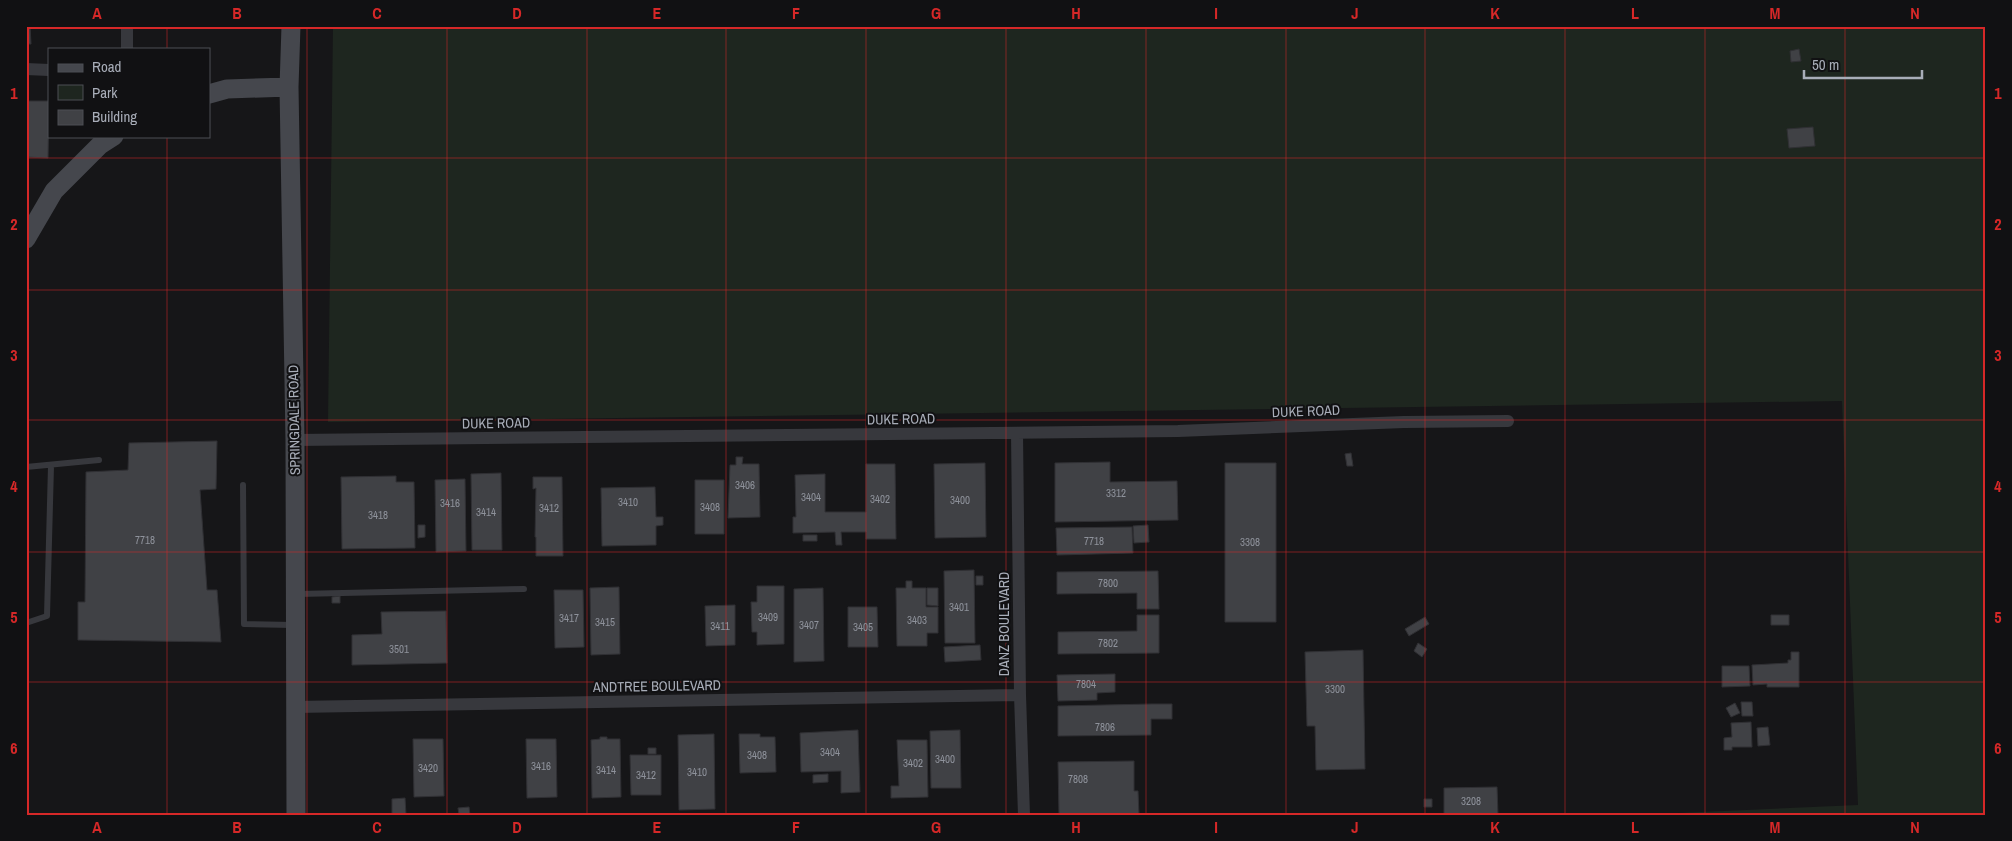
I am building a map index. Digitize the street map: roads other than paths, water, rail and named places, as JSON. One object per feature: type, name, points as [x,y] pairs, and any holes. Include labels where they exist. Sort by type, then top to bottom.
[{"type":"main road","name":"SPRINGDALE ROAD","points":[[291,26],[289,87],[295,440],[294,707],[296,815]]},
{"type":"main road","points":[[210,94],[227,89],[289,87]]},
{"type":"main road","points":[[26,239],[54,192],[100,145],[111,138]]},
{"type":"street","points":[[127,26],[127,48]]},
{"type":"street","points":[[26,69],[48,70]]},
{"type":"street","name":"DUKE ROAD","points":[[295,440],[1178,431],[1404,422],[1508,422]]},
{"type":"street","name":"DANZ BOULEVARD","points":[[1017,433],[1020,695],[1024,815]]},
{"type":"street","name":"ANDTREE BOULEVARD","points":[[294,707],[1020,695]]},
{"type":"lane","points":[[26,467],[99,460]]},
{"type":"lane","points":[[26,623],[47,616],[51,466]]},
{"type":"lane","points":[[243,485],[244,624],[294,625]]},
{"type":"lane","points":[[295,594],[524,588]]}]
